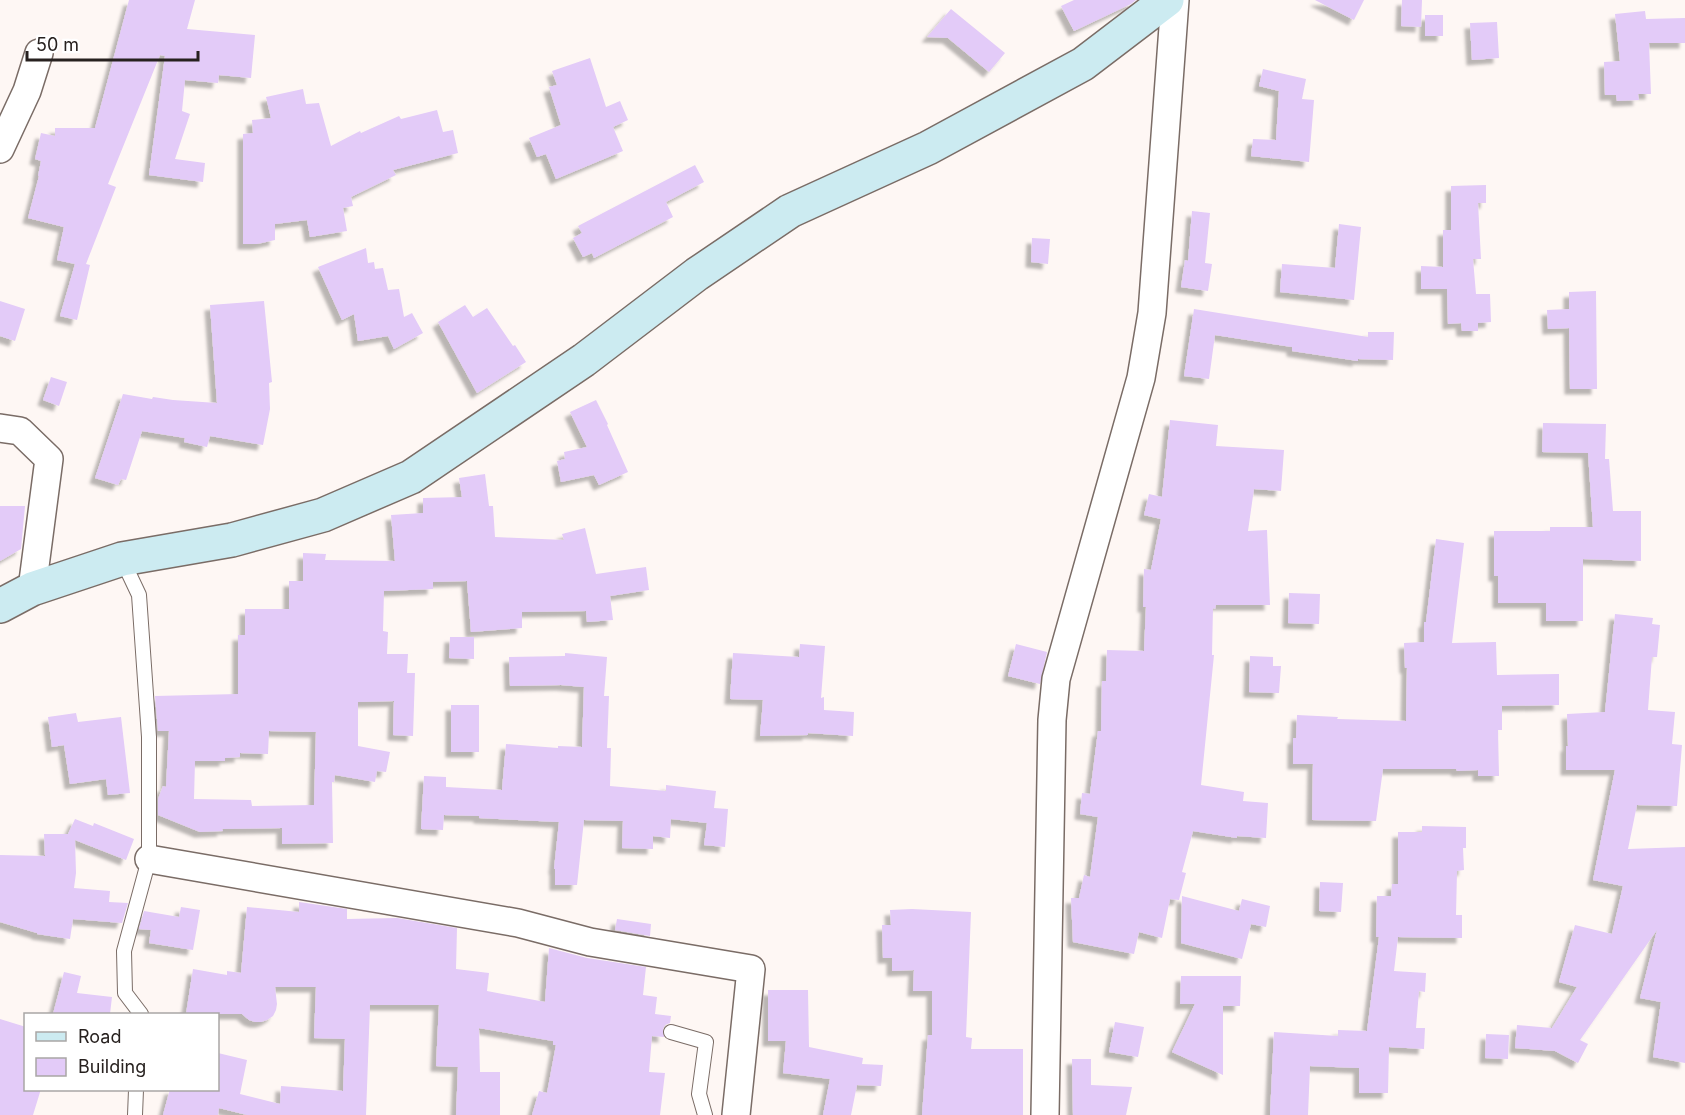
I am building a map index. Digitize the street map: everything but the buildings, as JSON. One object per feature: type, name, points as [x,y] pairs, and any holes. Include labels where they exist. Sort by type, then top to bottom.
[{"type":"street","points":[[0,606],[32,589],[122,559],[232,540],[323,515],[411,477],[584,360],[697,274],[790,212],[928,148],[1083,64],[1167,0]]},
{"type":"street","points":[[1045,1115],[1052,720],[1056,679],[1141,378],[1152,314],[1175,0]]},
{"type":"street","points":[[0,149],[27,91],[39,54]]},
{"type":"street","points":[[0,428],[20,431],[49,459],[32,589]]},
{"type":"street","points":[[150,859],[518,923],[590,942],[751,969],[736,1115]]},
{"type":"lane","points":[[122,559],[139,595],[150,737],[150,859],[124,951],[125,993],[140,1013]]},
{"type":"lane","points":[[671,1032],[706,1042],[699,1094],[705,1115]]},
{"type":"lane","points":[[135,1115],[136,1091]]}]
